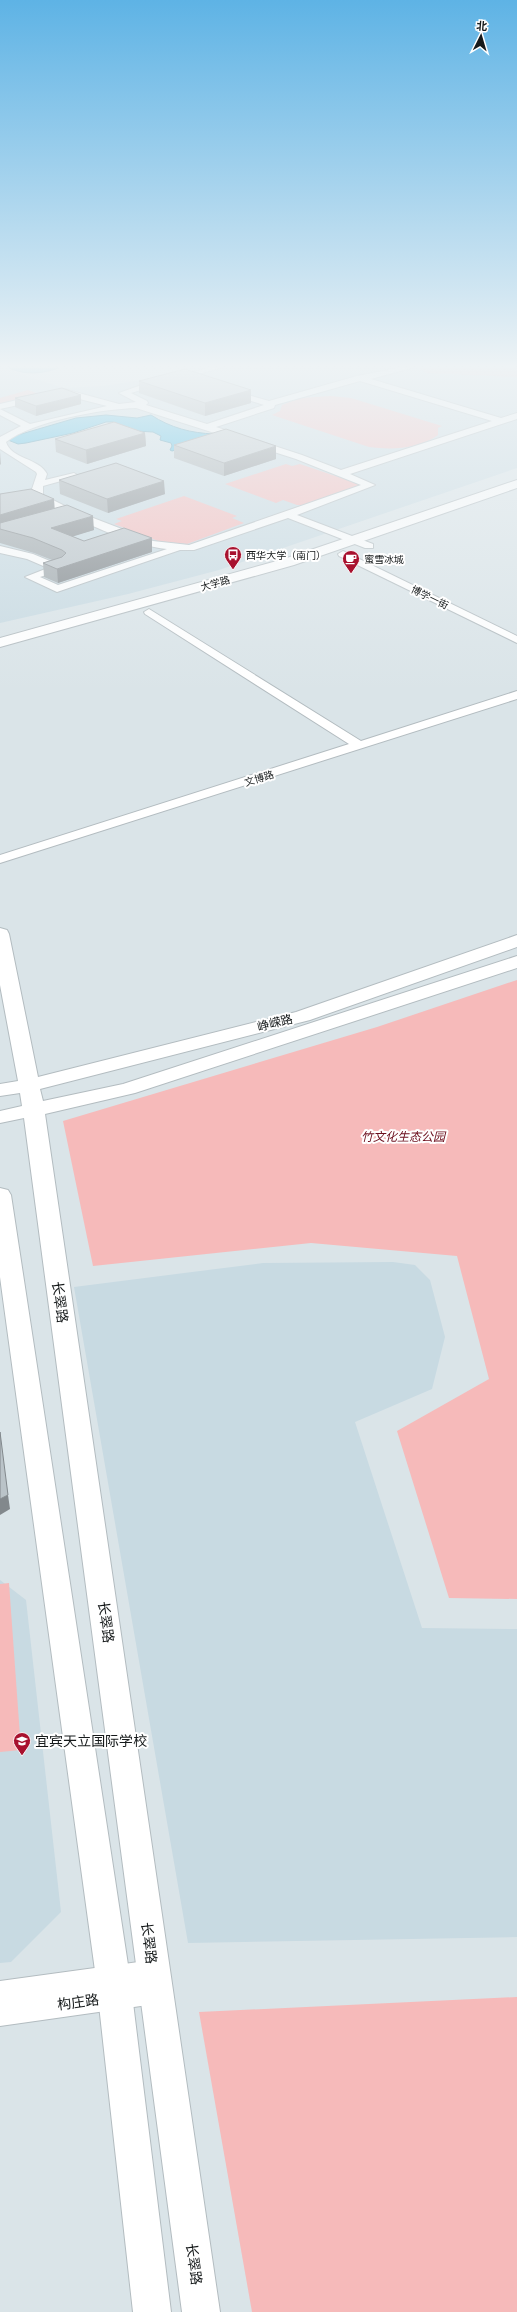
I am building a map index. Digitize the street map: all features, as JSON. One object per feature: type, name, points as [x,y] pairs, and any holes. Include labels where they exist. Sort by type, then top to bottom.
[{"type":"main road","name":"大学路","points":[[0,652],[149,612],[348,547],[517,484]]},
{"type":"main road","name":"大学路","points":[[0,643],[282,564],[348,547],[369,546],[517,495]]},
{"type":"main road","points":[[0,633],[32,634]]},
{"type":"main road","name":"长翠路","points":[[0,934],[31,1099],[134,1825],[154,1981],[201,2312]]},
{"type":"main road","name":"峥嵘路","points":[[31,1099],[303,1016],[517,941]]},
{"type":"main road","name":"峥嵘路","points":[[31,1099],[128,1089],[517,962]]},
{"type":"main road","points":[[0,1090],[31,1099]]},
{"type":"main road","points":[[0,1117],[31,1099]]},
{"type":"main road","points":[[0,1195],[114,1987],[152,2312]]},
{"type":"street","points":[[41,476],[41,480],[37,489],[36,497],[151,544],[190,548],[288,515],[370,485],[350,476]]},
{"type":"street","points":[[41,480],[52,476]]},
{"type":"street","points":[[41,480],[74,476]]},
{"type":"street","points":[[58,517],[72,513]]},
{"type":"street","points":[[288,515],[348,547]]},
{"type":"street","points":[[273,520],[348,547]]},
{"type":"street","points":[[0,549],[9,553],[29,556],[58,568],[30,577],[57,589],[182,547]]},
{"type":"street","name":"博学一街","points":[[348,547],[517,640]]},
{"type":"street","points":[[149,612],[361,746]]},
{"type":"street","name":"文博路","points":[[0,859],[361,746],[517,695]]},
{"type":"street","name":"构庄路","points":[[0,2013],[114,1987],[154,1981]]},
{"type":"street","name":"构庄路","points":[[0,1994],[114,1987]]},
{"type":"shaded area","points":[[0,476],[494,476],[219,570],[128,594],[0,623]]},
{"type":"shaded area","points":[[393,1262],[415,1265],[430,1280],[445,1337],[432,1389],[355,1422],[422,1628],[517,1629],[517,1937],[188,1943],[74,1287],[263,1263]]},
{"type":"shaded area","name":"宜宾天立国际学校","points":[[0,1580],[26,1600],[61,1912],[11,1962],[0,1963]]},
{"type":"green space","points":[[250,476],[335,476],[362,485],[304,505],[297,505],[283,500],[276,503],[225,484]]},
{"type":"green space","points":[[184,496],[237,516],[232,518],[244,523],[187,544],[158,541],[114,524],[122,521],[116,519]]},
{"type":"green space","name":"竹文化生态公园","points":[[517,980],[517,1599],[449,1598],[397,1431],[489,1379],[457,1256],[311,1243],[93,1266],[63,1121],[377,1027]]},
{"type":"green space","points":[[9,1583],[21,1750],[0,1752],[0,1584]]},
{"type":"green space","points":[[517,1997],[517,2312],[252,2312],[199,2012]]},
{"type":"building","points":[[73,476],[150,476],[164,481],[107,499],[59,480]]},
{"type":"building","points":[[31,489],[54,499],[0,515],[0,494]]},
{"type":"building","points":[[67,505],[93,516],[51,528],[84,541],[124,528],[152,538],[57,569],[43,563],[62,557],[66,553],[62,550],[33,538],[0,529],[0,523]]},
{"type":"building","points":[[0,1432],[8,1495],[0,1499]]},
{"type":"place","name":"西华大学（南门）","points":[[233,570]]},
{"type":"place","name":"蜜雪冰城","points":[[351,574]]},
{"type":"place","name":"宜宾天立国际学校","points":[[22,1756]]}]
